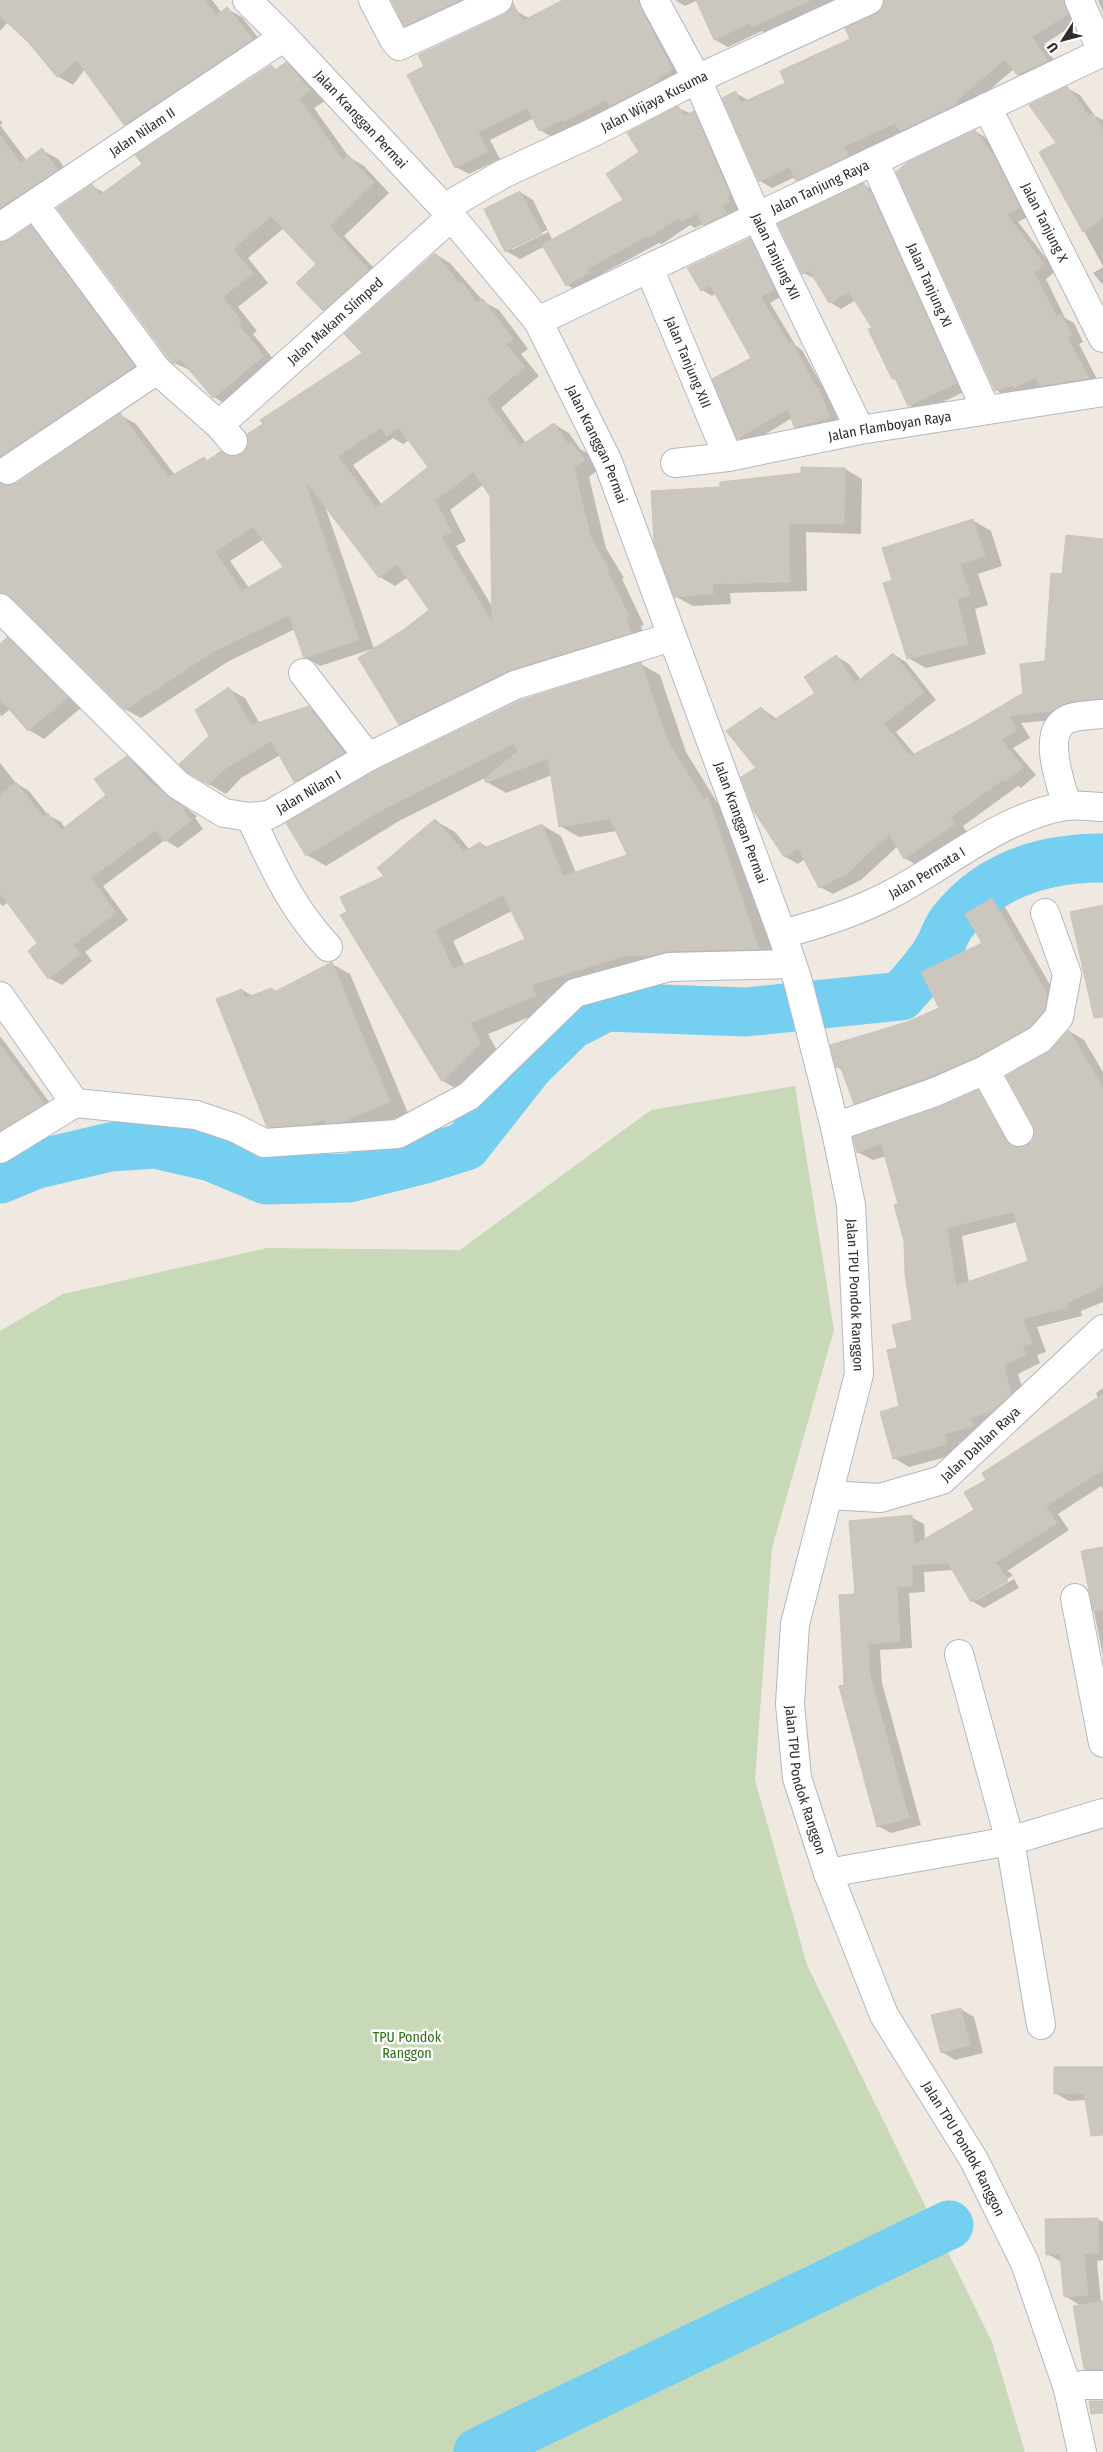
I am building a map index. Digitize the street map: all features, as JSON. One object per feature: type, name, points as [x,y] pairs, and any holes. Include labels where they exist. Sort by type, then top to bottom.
[{"type":"street","name":"Jalan Kranggan Permai","points":[[247,0],[448,212],[538,321],[608,462],[782,934],[818,1061]]},
{"type":"street","points":[[373,0],[399,46],[498,0]]},
{"type":"street","name":"Jalan Tanjung XII","points":[[654,0],[697,80],[757,217],[860,430]]},
{"type":"street","name":"Jalan Wijaya Kusuma","points":[[448,212],[503,174],[594,132],[697,80],[869,0]]},
{"type":"street","points":[[1079,0],[1103,53]]},
{"type":"street","name":"Jalan Nilam II","points":[[0,228],[284,37]]},
{"type":"street","name":"Jalan Tanjung Raya","points":[[538,321],[1103,53]]},
{"type":"street","name":"Jalan Tanjung X","points":[[987,107],[1103,338]]},
{"type":"street","name":"Jalan Tanjung XI","points":[[874,161],[986,410]]},
{"type":"street","points":[[8,470],[157,370],[35,204]]},
{"type":"street","name":"Jalan Makam Slimped","points":[[157,370],[226,433],[448,212]]},
{"type":"street","name":"Jalan Tanjung XIII","points":[[649,268],[728,457]]},
{"type":"street","name":"Jalan Flamboyan Raya","points":[[675,464],[728,457],[860,430],[1103,392]]},
{"type":"street","name":"Jalan Nilam I","points":[[0,608],[178,785],[224,813],[250,817],[269,815],[368,757],[515,685],[671,637]]},
{"type":"street","points":[[303,673],[368,757]]},
{"type":"street","points":[[1067,806],[1059,777],[1053,742],[1054,734],[1070,718],[1103,714]]},
{"type":"street","name":"Jalan Permata I","points":[[782,934],[830,920],[891,894],[929,873],[988,835],[1030,815],[1067,806],[1103,807]]},
{"type":"street","points":[[250,817],[288,896],[305,922],[328,947]]},
{"type":"street","points":[[835,1127],[936,1092],[984,1070],[1040,1039],[1059,1017],[1067,974],[1045,913]]},
{"type":"street","points":[[0,1149],[76,1103],[196,1115],[236,1128],[264,1143],[398,1134],[469,1096],[575,993],[669,967],[794,971]]},
{"type":"street","points":[[0,996],[76,1103]]},
{"type":"street","name":"Jalan TPU Pondok Ranggon","points":[[818,1061],[835,1127],[851,1205],[859,1374],[795,1624],[790,1704],[797,1778],[828,1873],[884,2016],[974,2160],[1025,2263],[1068,2389],[1082,2452]]},
{"type":"street","points":[[984,1070],[1019,1132]]},
{"type":"street","name":"Jalan Dahlan Raya","points":[[828,1494],[880,1498],[942,1480],[1103,1329]]},
{"type":"street","points":[[1075,1598],[1103,1743]]},
{"type":"street","points":[[958,1654],[1010,1841],[1041,2026]]},
{"type":"street","points":[[828,1873],[1010,1841],[1103,1813]]},
{"type":"street","points":[[1068,2389],[1103,2385]]},
{"type":"green space","name":"TPU Pondok Ranggon","points":[[795,1086],[834,1330],[772,1548],[755,1780],[807,1965],[992,2342],[1025,2452],[0,2452],[0,1331],[63,1294],[267,1248],[460,1250],[651,1110]]},
{"type":"building","points":[[0,0],[205,0],[216,16],[227,7],[253,39],[124,125],[77,60],[57,77],[28,42],[0,16]]},
{"type":"building","points":[[391,0],[461,0],[404,26]]},
{"type":"building","points":[[563,0],[637,0],[672,70],[658,77],[660,80],[610,106],[606,100],[563,122],[562,120],[539,131],[527,108],[478,132],[488,151],[455,168],[407,75],[424,66],[418,55],[505,14],[513,3],[522,21]]},
{"type":"building","points":[[696,0],[811,0],[752,27],[750,23],[714,40]]},
{"type":"building","points":[[884,0],[1064,0],[1068,14],[1032,37],[1048,61],[1017,75],[1005,59],[955,102],[957,104],[900,131],[895,123],[844,147],[849,156],[796,181],[789,167],[759,182],[722,98],[736,91],[741,103],[785,83],[780,71],[850,39],[845,28],[876,14],[882,9]]},
{"type":"building","points":[[286,62],[310,90],[299,99],[343,160],[348,155],[374,183],[329,226],[369,270],[323,311],[296,283],[316,264],[271,216],[233,249],[253,273],[223,297],[241,321],[238,324],[264,356],[213,398],[180,359],[173,364],[57,208],[92,184],[100,195],[142,164],[135,155],[271,65],[275,70]]},
{"type":"building","points":[[1067,86],[1089,116],[1093,113],[1103,131],[1103,218],[1083,232],[1039,152],[1056,143],[1029,105]]},
{"type":"building","points":[[678,106],[685,116],[694,111],[730,195],[727,196],[730,201],[722,206],[727,214],[703,225],[697,213],[682,222],[679,217],[649,238],[647,236],[587,269],[589,273],[566,286],[542,245],[623,200],[606,174],[639,152],[627,133]]},
{"type":"building","points":[[975,130],[995,158],[1020,207],[1007,215],[1044,264],[1034,272],[1057,317],[1061,314],[1072,335],[1067,337],[1089,378],[1039,386],[1035,377],[1014,388],[1012,385],[995,391],[896,172],[908,162]]},
{"type":"building","points":[[0,135],[21,164],[42,148],[58,170],[0,208]]},
{"type":"building","points":[[864,183],[869,193],[871,192],[957,383],[908,406],[895,378],[892,379],[868,329],[872,328],[849,292],[829,303],[809,270],[802,274],[778,224]]},
{"type":"building","points":[[520,191],[542,234],[505,252],[484,209]]},
{"type":"building","points":[[31,225],[135,366],[0,457],[0,242],[9,240]]},
{"type":"building","points":[[750,238],[775,289],[761,297],[789,344],[792,342],[817,389],[819,388],[830,418],[794,427],[788,409],[737,439],[712,379],[751,358],[710,285],[701,291],[687,268]]},
{"type":"building","points":[[435,253],[459,283],[461,281],[477,303],[483,299],[513,339],[506,344],[525,367],[486,399],[520,446],[554,423],[569,445],[571,442],[585,460],[574,468],[591,538],[609,569],[607,570],[629,616],[626,617],[631,633],[510,670],[399,725],[358,658],[403,630],[429,610],[397,564],[379,578],[304,479],[359,640],[304,658],[289,615],[213,652],[125,710],[11,597],[0,593],[0,483],[9,486],[17,483],[120,413],[169,477],[204,457],[207,461],[221,451],[228,456],[236,456],[243,453],[248,446],[247,434],[263,424],[260,420],[362,353],[344,334]],"holes":[[[381,427],[386,436],[399,428],[428,467],[376,508],[338,456]],[[473,472],[490,496],[492,622],[441,537],[452,532],[435,501]],[[253,527],[283,567],[242,591],[215,552]]]},
{"type":"building","points":[[801,467],[845,468],[844,524],[789,523],[790,582],[713,584],[713,594],[674,597],[654,542],[651,491],[720,487],[720,482],[801,473]]},
{"type":"building","points":[[973,519],[985,556],[960,564],[970,595],[957,599],[968,644],[907,659],[883,583],[892,580],[882,548]]},
{"type":"building","points":[[1066,535],[1103,539],[1103,699],[1068,702],[1052,711],[1009,716],[1017,730],[1001,740],[1023,767],[1006,781],[1004,779],[950,818],[955,824],[904,859],[889,834],[848,873],[819,888],[798,848],[784,857],[753,810],[741,777],[756,768],[726,731],[761,707],[772,721],[815,693],[804,677],[836,655],[855,683],[893,653],[924,692],[884,724],[910,756],[969,725],[1023,693],[1020,664],[1045,661],[1051,573],[1062,574]]},
{"type":"building","points":[[7,637],[68,697],[28,731],[0,699],[0,644]]},
{"type":"building","points":[[641,662],[667,740],[704,800],[708,797],[759,949],[669,951],[652,955],[624,956],[531,985],[536,996],[470,1023],[481,1043],[442,1082],[340,915],[347,912],[340,897],[384,876],[377,868],[435,819],[464,852],[480,842],[484,848],[542,824],[563,876],[627,855],[610,819],[559,827],[548,758],[486,783],[484,779],[518,751],[513,744],[380,811],[306,856],[286,823],[375,771],[521,700]],"holes":[[[503,895],[525,939],[453,969],[435,930]]]},
{"type":"building","points":[[229,687],[251,725],[309,706],[344,753],[294,782],[271,741],[225,769],[209,785],[188,773],[179,764],[209,736],[195,710]]},
{"type":"building","points":[[127,756],[155,787],[157,786],[185,808],[183,810],[191,821],[165,842],[155,830],[91,878],[116,913],[73,945],[81,954],[48,979],[28,951],[37,943],[0,893],[0,795],[16,782],[43,817],[48,813],[61,830],[106,795],[94,779]]},
{"type":"building","points":[[992,898],[1047,994],[1044,1010],[1030,1027],[978,1056],[929,1077],[854,1104],[840,1066],[836,1068],[830,1045],[907,1022],[939,1008],[921,972],[982,943],[965,914]]},
{"type":"building","points":[[1103,905],[1103,1017],[1094,1018],[1070,912]]},
{"type":"building","points":[[332,962],[390,1102],[342,1122],[326,1123],[324,1119],[310,1124],[267,1127],[216,999],[242,989],[245,998],[272,988],[274,992]]},
{"type":"building","points":[[1069,1030],[1103,1088],[1103,1286],[1067,1303],[1068,1307],[1023,1319],[1032,1344],[1022,1347],[1026,1354],[1004,1365],[1011,1394],[993,1411],[970,1418],[973,1426],[944,1434],[947,1444],[893,1459],[880,1412],[899,1406],[887,1350],[897,1348],[892,1325],[912,1320],[905,1274],[904,1241],[894,1205],[898,1204],[881,1143],[857,1153],[853,1137],[940,1107],[978,1090],[1006,1140],[1018,1148],[1026,1146],[1033,1140],[1035,1133],[1033,1125],[1006,1076],[1048,1052]],"holes":[[[1013,1212],[1028,1261],[956,1286],[947,1228]]]},
{"type":"building","points":[[0,1044],[44,1104],[0,1131]]},
{"type":"building","points":[[1103,1394],[1103,1470],[1046,1506],[1057,1523],[992,1565],[998,1564],[1008,1581],[971,1602],[948,1563],[912,1565],[913,1586],[897,1587],[900,1641],[868,1644],[870,1675],[909,1818],[877,1827],[839,1686],[844,1685],[839,1595],[855,1594],[849,1521],[912,1515],[914,1545],[974,1510],[964,1492],[986,1480],[982,1473]]},
{"type":"building","points":[[1103,1547],[1103,1610],[1093,1611],[1081,1551]]},
{"type":"building","points":[[961,2008],[970,2045],[941,2053],[931,2015]]},
{"type":"building","points":[[1054,2067],[1103,2067],[1103,2135],[1091,2136],[1084,2093],[1054,2094]]},
{"type":"building","points":[[1098,2218],[1099,2253],[1084,2254],[1088,2295],[1064,2297],[1060,2254],[1046,2255],[1045,2219]]},
{"type":"building","points":[[1103,2301],[1103,2369],[1084,2369],[1073,2306]]},
{"type":"building","points":[[1089,2401],[1103,2401],[1103,2413],[1091,2414]]},
{"type":"waterway","points":[[0,1179],[34,1165],[110,1147],[155,1144],[211,1157],[266,1180],[349,1178],[425,1159],[466,1146],[529,1066],[571,1025],[606,1007],[745,1012],[901,996],[933,957],[953,921],[984,891],[1001,880],[1040,866],[1060,861],[1103,858]]},
{"type":"waterway","points":[[478,2452],[949,2225]]}]
